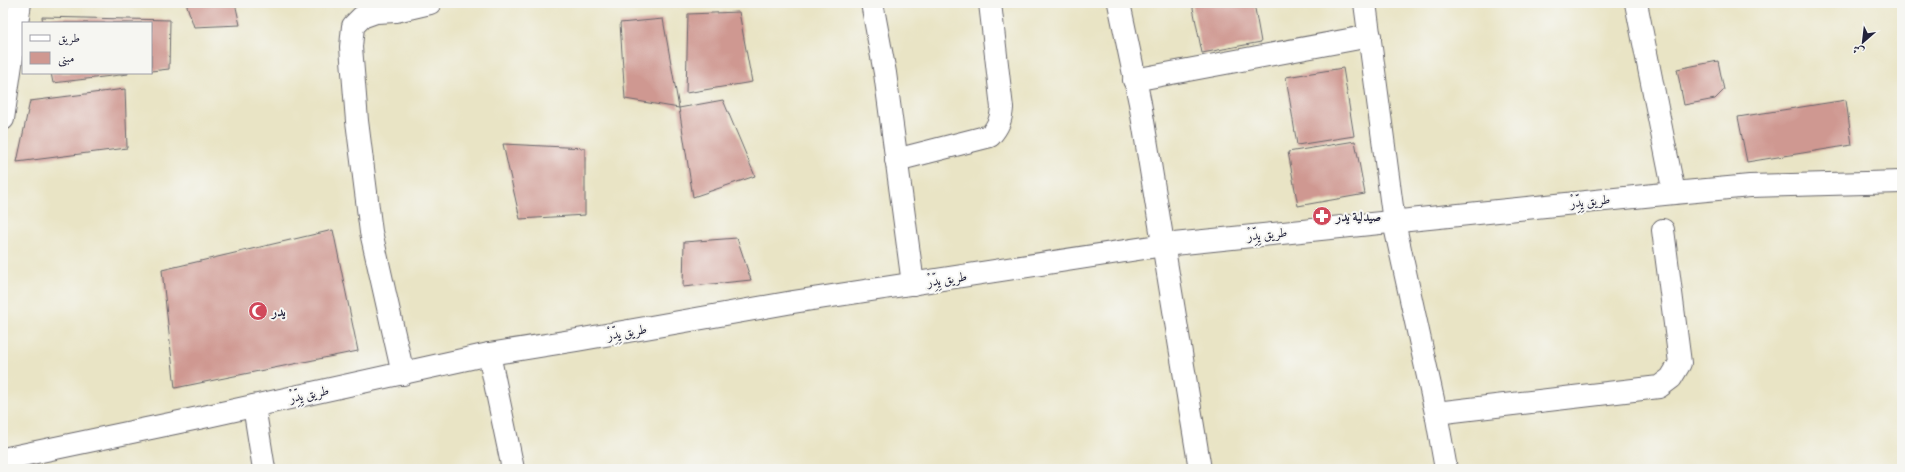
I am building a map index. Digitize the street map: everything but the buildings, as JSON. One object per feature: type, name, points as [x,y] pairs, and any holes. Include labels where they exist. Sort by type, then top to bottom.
[{"type":"street","points":[[3,119],[20,3]]},
{"type":"street","points":[[403,374],[372,232],[357,121],[351,47],[353,26],[362,17],[376,12],[396,11],[430,3]]},
{"type":"street","points":[[872,3],[885,73],[914,284]]},
{"type":"street","points":[[896,160],[990,136],[997,128],[1001,120],[1002,108],[990,3]]},
{"type":"street","points":[[1119,3],[1140,103],[1200,469]]},
{"type":"street","points":[[1365,3],[1394,222],[1436,413],[1446,469]]},
{"type":"street","points":[[1636,3],[1674,193]]},
{"type":"street","points":[[1134,80],[1370,36]]},
{"type":"street","name":"طريق يِدِّرْ","points":[[3,459],[403,374],[489,354],[793,302],[1164,245],[1750,186],[1902,182]]},
{"type":"street","points":[[1436,413],[1659,387],[1672,378],[1680,363],[1662,230]]},
{"type":"street","points":[[489,354],[513,469]]},
{"type":"street","points":[[254,406],[264,469]]},
{"type":"place","name":"صيدلية يدر","points":[[1322,216]]},
{"type":"place","name":"يدر","points":[[258,311]]}]
